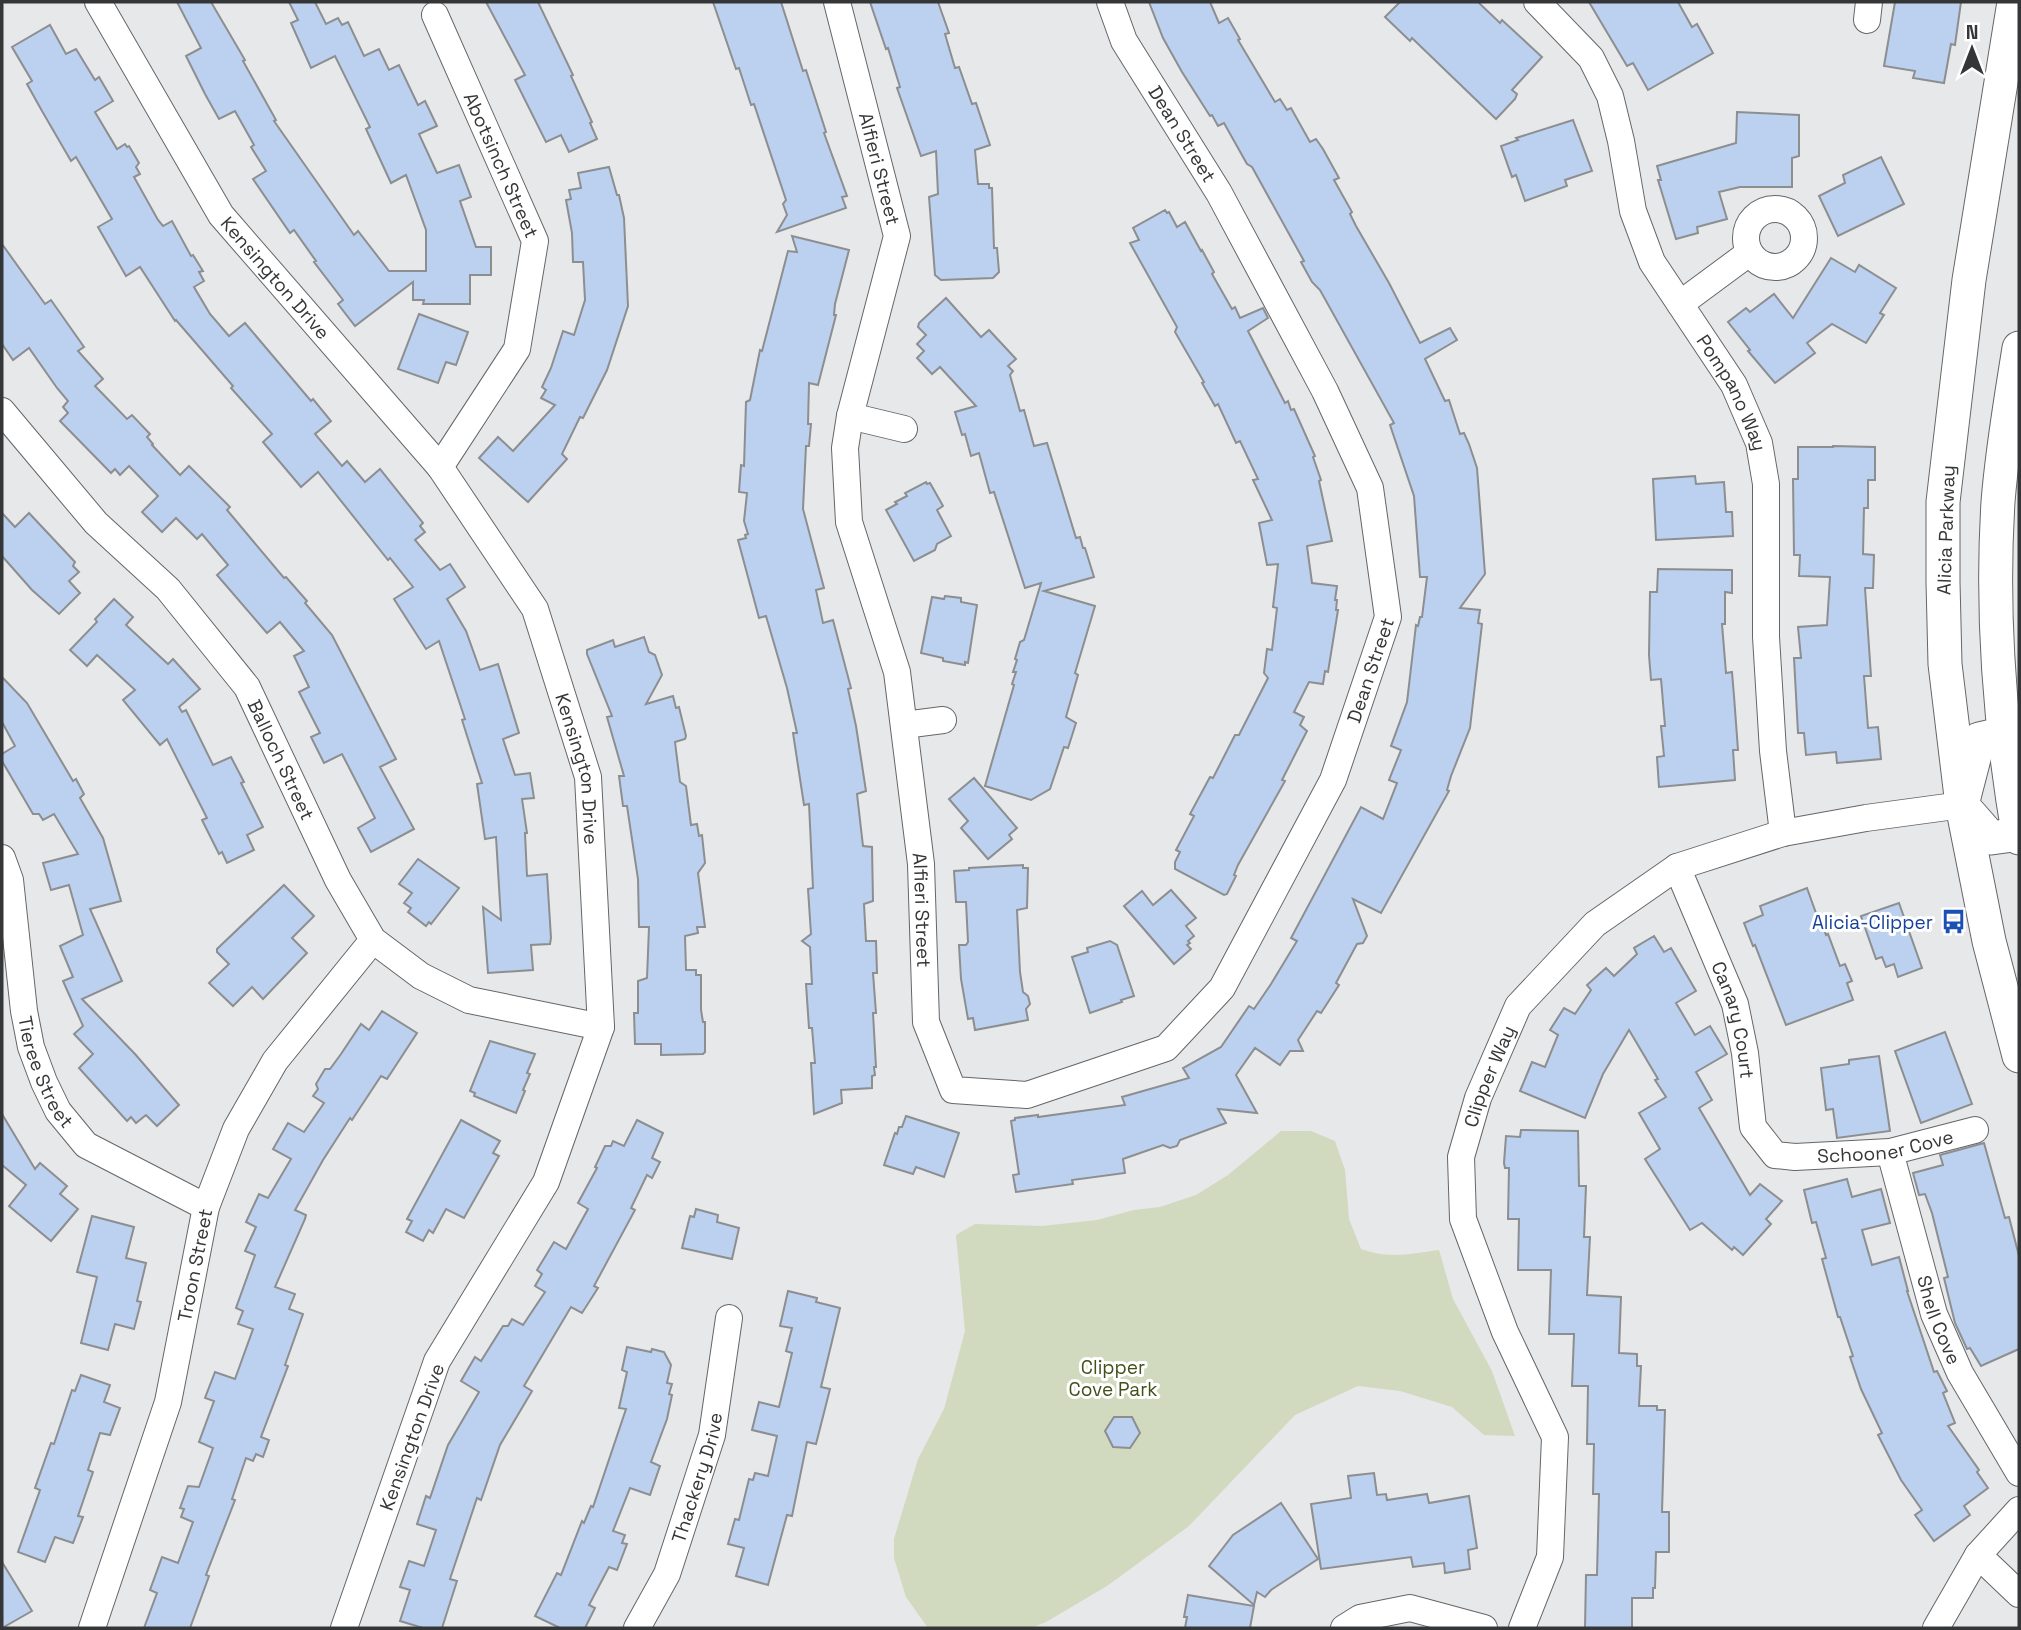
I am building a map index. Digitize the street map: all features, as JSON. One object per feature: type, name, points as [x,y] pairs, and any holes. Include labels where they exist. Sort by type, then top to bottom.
[{"type":"main road","name":"Alicia Parkway","points":[[2014,2],[1969,281],[1943,502],[1945,664],[1962,805],[1989,941],[2019,1056]]},
{"type":"main road","points":[[2005,733],[1979,739],[1962,805],[1992,838],[2019,836],[1996,654],[1998,502],[2019,348]]},
{"type":"street","name":"Kensington Drive","points":[[98,2],[221,215],[440,467],[535,609],[588,778],[601,1027],[546,1182],[437,1361],[344,1628]]},
{"type":"street","name":"Alfieri Street","points":[[836,2],[897,236],[850,416],[845,448],[849,522],[897,672],[921,864],[926,1022],[953,1090]]},
{"type":"street","name":"Dean Street","points":[[953,1090],[1027,1096],[1167,1048],[1222,988],[1327,791],[1388,617],[1370,488],[1325,391],[1279,304],[1219,193],[1124,41],[1110,2]]},
{"type":"street","name":"Pompano Way","points":[[1537,2],[1591,58],[1610,96],[1633,211],[1652,262],[1734,385],[1759,443],[1766,484],[1766,637],[1773,751],[1783,833]]},
{"type":"street","name":"Abotsinch Street","points":[[435,15],[535,241],[517,349],[440,467]]},
{"type":"street","points":[[1680,304],[1749,253]]},
{"type":"street","name":"Balloch Street","points":[[2,411],[96,523],[168,589],[247,687],[338,880],[373,940],[421,976],[469,1000],[601,1027]]},
{"type":"street","points":[[850,416],[904,429]]},
{"type":"street","points":[[904,724],[943,720]]},
{"type":"street","name":"Clipper Way","points":[[1522,1628],[1550,1557],[1555,1437],[1505,1332],[1463,1219],[1461,1157],[1478,1098],[1518,1006],[1595,925],[1676,867],[1783,833],[1962,805]]},
{"type":"street","name":"Tieree Street","points":[[2,858],[10,880],[24,1010],[31,1046],[58,1111],[86,1145],[206,1207]]},
{"type":"street","name":"Canary Court","points":[[1676,867],[1735,1003],[1745,1053],[1753,1127],[1775,1155],[1795,1157]]},
{"type":"street","name":"Troon Street","points":[[92,1628],[168,1402],[206,1207],[236,1129],[275,1060],[373,940]]},
{"type":"street","name":"Schooner Cove","points":[[1795,1157],[1891,1152],[1975,1130]]},
{"type":"street","name":"Shell Cove","points":[[1891,1152],[1934,1314],[1960,1373],[2019,1473]]},
{"type":"street","name":"Thackery Drive","points":[[637,1628],[667,1574],[712,1435],[729,1318]]},
{"type":"street","points":[[1936,1628],[1978,1555],[2019,1510]]},
{"type":"street","points":[[1978,1555],[2019,1594]]},
{"type":"street","points":[[1344,1628],[1360,1618],[1410,1608],[1484,1628]]},
{"type":"green space","name":"Clipper Cove Park","points":[[1281,1131],[1311,1131],[1335,1141],[1345,1170],[1349,1219],[1361,1249],[1390,1255],[1439,1250],[1453,1299],[1492,1371],[1515,1436],[1484,1435],[1452,1407],[1400,1391],[1358,1386],[1295,1415],[1189,1526],[1107,1586],[1046,1622],[1031,1628],[928,1628],[906,1597],[894,1558],[894,1539],[918,1459],[944,1409],[965,1331],[956,1235],[975,1224],[1042,1226],[1097,1220],[1134,1210],[1160,1207],[1196,1195],[1228,1175]]},
{"type":"building","points":[[177,2],[211,2],[245,60],[243,61],[276,120],[274,121],[354,235],[358,231],[389,271],[426,271],[426,230],[406,175],[391,183],[366,129],[370,127],[335,56],[311,68],[291,23],[298,20],[289,2],[315,2],[326,24],[338,18],[342,25],[348,22],[364,56],[379,49],[389,70],[399,65],[418,105],[425,101],[437,126],[419,134],[437,173],[459,165],[471,197],[460,201],[476,247],[491,247],[491,275],[470,275],[470,304],[423,304],[424,300],[413,300],[413,282],[355,326],[338,304],[343,300],[314,262],[316,261],[294,230],[290,233],[253,179],[266,171],[251,147],[254,145],[235,111],[219,119],[205,94],[186,56],[201,48]]},
{"type":"building","points":[[486,2],[538,2],[573,75],[571,76],[597,139],[569,152],[561,135],[546,142],[515,80],[525,75]]},
{"type":"building","points":[[713,2],[781,2],[847,196],[842,197],[846,208],[777,232],[787,215],[783,204],[786,200],[754,104],[751,105],[739,68],[736,69]]},
{"type":"building","points":[[870,2],[938,2],[949,33],[945,34],[955,68],[959,67],[972,104],[976,103],[990,145],[975,150],[978,184],[989,184],[989,188],[992,188],[994,248],[997,248],[999,272],[993,278],[941,280],[935,275],[929,197],[938,194],[936,151],[921,156],[897,88],[900,87],[888,48],[886,49]]},
{"type":"building","points":[[1149,2],[1210,2],[1219,23],[1228,18],[1275,102],[1280,99],[1287,110],[1291,108],[1310,142],[1316,139],[1323,149],[1339,178],[1334,180],[1352,212],[1350,214],[1356,226],[1420,343],[1450,328],[1457,340],[1425,359],[1445,401],[1449,400],[1460,434],[1464,433],[1477,468],[1485,574],[1460,608],[1480,610],[1478,623],[1482,624],[1470,728],[1451,776],[1447,790],[1449,791],[1381,913],[1353,899],[1367,936],[1363,943],[1357,944],[1336,983],[1339,985],[1321,1013],[1317,1011],[1298,1040],[1303,1051],[1290,1051],[1280,1065],[1255,1048],[1236,1075],[1257,1113],[1218,1109],[1226,1123],[1180,1140],[1177,1146],[1170,1148],[1163,1145],[1123,1159],[1125,1173],[1072,1180],[1073,1184],[1016,1192],[1013,1175],[1019,1174],[1011,1121],[1015,1118],[1125,1105],[1122,1097],[1189,1078],[1183,1068],[1221,1047],[1249,1006],[1254,1009],[1271,984],[1297,941],[1291,938],[1361,807],[1383,819],[1397,783],[1389,780],[1401,750],[1391,746],[1407,702],[1416,625],[1418,626],[1422,617],[1427,577],[1420,577],[1414,496],[1390,425],[1394,423],[1320,290],[1312,282],[1301,262],[1304,261],[1252,167],[1247,164],[1224,123],[1218,126],[1212,115],[1210,116],[1182,72],[1163,38]]},
{"type":"building","points":[[1400,2],[1478,2],[1542,57],[1512,90],[1517,94],[1515,99],[1496,119],[1412,38],[1410,41],[1385,17]]},
{"type":"building","points":[[1589,2],[1678,2],[1692,27],[1697,24],[1713,53],[1648,90],[1633,63],[1627,66]]},
{"type":"building","points":[[1895,2],[1961,2],[1955,45],[1951,44],[1944,83],[1913,78],[1915,71],[1884,66]]},
{"type":"building","points":[[50,25],[66,54],[76,49],[95,80],[99,77],[113,101],[95,112],[117,149],[125,144],[129,146],[139,163],[136,167],[140,174],[134,177],[158,220],[163,226],[172,221],[191,256],[193,255],[203,271],[199,272],[204,281],[194,287],[210,314],[229,336],[245,323],[331,421],[315,434],[342,466],[347,461],[365,482],[380,469],[423,523],[420,526],[425,532],[415,540],[440,570],[450,564],[465,587],[447,599],[466,631],[480,670],[498,664],[519,733],[503,739],[515,775],[530,773],[534,798],[522,799],[527,833],[527,876],[547,874],[551,938],[550,944],[531,945],[533,970],[488,973],[483,907],[501,920],[496,837],[485,839],[477,784],[482,783],[462,720],[465,719],[439,641],[426,649],[394,599],[413,587],[318,472],[301,487],[263,442],[272,434],[175,321],[140,267],[126,276],[98,227],[112,219],[76,157],[71,161],[27,84],[32,81],[12,47]]},
{"type":"building","points":[[1737,112],[1799,115],[1799,156],[1792,158],[1792,187],[1740,187],[1719,192],[1727,219],[1697,227],[1698,233],[1676,239],[1658,180],[1661,180],[1657,166],[1736,143]]},
{"type":"building","points":[[1573,120],[1592,171],[1565,180],[1567,186],[1525,201],[1516,175],[1512,177],[1501,146],[1518,140],[1516,138]]},
{"type":"building","points":[[1881,157],[1904,204],[1838,236],[1819,196],[1845,183],[1843,175]]},
{"type":"building","points":[[609,167],[624,218],[628,306],[607,370],[562,454],[567,459],[528,502],[479,458],[498,437],[513,451],[555,405],[541,398],[546,390],[542,387],[563,331],[574,335],[585,300],[583,262],[573,262],[572,233],[566,200],[571,199],[569,190],[581,188],[578,173]]},
{"type":"building","points":[[1165,210],[1169,212],[1177,227],[1185,222],[1232,309],[1235,307],[1240,318],[1263,308],[1268,318],[1248,331],[1285,403],[1288,401],[1291,410],[1294,409],[1315,456],[1313,457],[1321,480],[1319,481],[1332,541],[1307,546],[1312,583],[1337,586],[1335,600],[1338,610],[1328,672],[1325,671],[1323,684],[1309,682],[1294,712],[1304,717],[1300,725],[1307,731],[1282,780],[1285,781],[1238,865],[1227,894],[1224,895],[1175,869],[1180,852],[1176,850],[1194,816],[1190,814],[1210,777],[1213,778],[1235,735],[1239,735],[1268,678],[1264,673],[1267,649],[1272,650],[1278,564],[1267,565],[1259,523],[1272,520],[1253,480],[1258,479],[1240,441],[1236,443],[1218,404],[1215,406],[1202,383],[1204,382],[1175,332],[1177,327],[1130,243],[1139,240],[1133,228]]},
{"type":"building","points":[[792,236],[849,250],[818,385],[809,383],[808,424],[811,424],[809,446],[806,446],[803,509],[824,588],[816,590],[823,623],[833,620],[851,688],[848,689],[866,791],[857,794],[863,846],[872,847],[873,901],[864,904],[866,941],[876,941],[877,973],[873,973],[876,1067],[875,1075],[872,1076],[872,1088],[841,1090],[842,1103],[814,1114],[811,1063],[815,1063],[806,984],[812,984],[810,947],[802,941],[811,934],[808,889],[813,888],[809,804],[804,805],[793,733],[797,733],[787,688],[766,616],[759,618],[738,540],[746,538],[745,535],[748,534],[744,521],[747,493],[739,492],[741,465],[744,466],[746,402],[750,400],[760,350],[762,351],[788,251],[797,252]]},
{"type":"building","points":[[2,244],[45,304],[51,300],[84,347],[78,351],[103,379],[95,386],[127,419],[132,415],[150,434],[147,437],[152,445],[180,475],[189,466],[230,507],[227,510],[307,601],[305,603],[332,635],[396,759],[380,767],[414,829],[371,852],[358,828],[375,818],[342,754],[324,763],[311,737],[320,733],[299,692],[309,687],[294,656],[304,651],[280,622],[267,633],[217,575],[228,565],[202,534],[197,539],[176,518],[162,532],[142,512],[158,496],[129,466],[120,475],[115,469],[111,473],[60,421],[68,413],[63,407],[68,401],[29,348],[13,360],[2,344]]},
{"type":"building","points":[[1831,258],[1855,272],[1859,265],[1896,288],[1880,313],[1884,315],[1866,343],[1832,324],[1807,343],[1815,353],[1775,383],[1728,322],[1746,308],[1750,312],[1774,294],[1793,318]]},
{"type":"building","points":[[946,298],[981,337],[989,330],[1016,359],[1008,366],[1013,371],[1010,375],[1020,411],[1024,410],[1034,446],[1047,443],[1076,538],[1080,537],[1094,577],[1044,591],[1095,606],[1075,673],[1078,675],[1066,717],[1076,723],[1068,748],[1064,747],[1050,789],[1031,800],[985,786],[1014,685],[1015,659],[1020,642],[1024,640],[1041,583],[1025,588],[994,492],[990,493],[979,453],[971,456],[965,434],[962,435],[955,412],[976,406],[940,367],[932,374],[917,358],[924,351],[917,344],[926,335],[918,327],[919,323]]},
{"type":"building","points":[[419,314],[468,332],[456,365],[446,362],[438,383],[398,369]]},
{"type":"building","points":[[1798,447],[1875,447],[1875,480],[1868,480],[1868,508],[1864,508],[1863,554],[1874,555],[1873,588],[1865,588],[1871,676],[1864,676],[1868,728],[1878,727],[1881,759],[1837,763],[1836,752],[1806,755],[1804,733],[1798,733],[1794,658],[1801,658],[1798,627],[1827,625],[1830,577],[1799,576],[1800,555],[1794,555],[1793,479],[1798,479]]},
{"type":"building","points":[[1695,476],[1696,484],[1724,482],[1726,512],[1732,512],[1733,536],[1656,540],[1653,479]]},
{"type":"building","points":[[926,482],[930,483],[943,506],[937,510],[951,536],[937,544],[935,550],[914,561],[886,510],[907,496],[905,493]]},
{"type":"building","points":[[2,513],[15,527],[29,513],[75,562],[73,566],[79,572],[69,581],[80,593],[59,614],[32,590],[2,556]]},
{"type":"building","points":[[1658,569],[1732,570],[1732,593],[1725,592],[1725,624],[1722,624],[1726,673],[1732,672],[1734,696],[1738,750],[1733,750],[1735,780],[1659,787],[1657,757],[1664,756],[1661,726],[1665,726],[1661,679],[1651,680],[1649,655],[1650,592],[1657,592]]},
{"type":"building","points":[[945,596],[961,598],[961,602],[977,605],[968,663],[965,662],[965,665],[921,653],[932,597],[944,599]]},
{"type":"building","points":[[114,599],[133,617],[126,625],[168,664],[173,659],[200,689],[179,707],[182,712],[186,710],[213,765],[231,757],[263,827],[247,835],[254,850],[227,863],[222,852],[219,854],[202,820],[207,818],[167,739],[160,745],[123,700],[135,690],[97,655],[87,666],[70,650],[97,622],[95,619]]},
{"type":"building","points":[[644,637],[649,652],[655,655],[662,675],[646,704],[673,696],[676,708],[679,707],[686,736],[685,739],[675,742],[680,782],[686,786],[691,825],[697,824],[699,836],[702,835],[705,863],[698,873],[705,927],[697,927],[698,933],[685,936],[686,970],[696,970],[696,975],[701,975],[701,1010],[705,1022],[703,1054],[661,1055],[661,1044],[635,1044],[634,1013],[638,1013],[638,981],[647,978],[649,927],[639,927],[638,879],[627,806],[623,806],[619,776],[624,776],[607,717],[612,716],[587,650],[613,640],[615,647]]},
{"type":"building","points":[[2,677],[27,703],[73,781],[76,779],[84,794],[80,798],[103,838],[121,901],[90,909],[122,981],[82,999],[179,1105],[157,1126],[146,1115],[136,1123],[131,1117],[127,1121],[79,1068],[93,1054],[74,1034],[83,1026],[63,981],[73,977],[60,946],[83,935],[69,885],[51,890],[43,863],[78,854],[54,814],[43,820],[39,814],[33,814],[2,761],[2,754],[15,746],[2,722]]},
{"type":"building","points":[[974,778],[1017,828],[1009,835],[1012,839],[988,859],[961,828],[968,821],[949,799]]},
{"type":"building","points":[[418,859],[459,888],[431,924],[429,922],[426,926],[408,912],[411,908],[404,903],[412,893],[399,884]]},
{"type":"building","points":[[1023,865],[1023,868],[1028,868],[1027,908],[1017,910],[1020,972],[1023,992],[1028,996],[1030,1004],[1026,1009],[1028,1020],[975,1030],[973,1018],[968,1019],[961,979],[959,945],[966,945],[968,942],[966,902],[956,902],[954,871]]},
{"type":"building","points":[[284,885],[314,916],[292,938],[307,953],[263,999],[252,987],[233,1006],[209,983],[229,964],[217,949]]},
{"type":"building","points":[[1807,888],[1821,927],[1823,926],[1826,935],[1828,934],[1840,966],[1845,964],[1852,981],[1847,983],[1853,1000],[1786,1025],[1744,923],[1763,915],[1760,906]]},
{"type":"building","points":[[1171,890],[1196,918],[1186,926],[1194,936],[1187,945],[1191,949],[1174,964],[1124,906],[1142,891],[1153,905]]},
{"type":"building","points":[[1899,903],[1922,968],[1898,977],[1894,964],[1886,967],[1882,957],[1876,959],[1861,916]]},
{"type":"building","points":[[1654,936],[1664,952],[1671,948],[1696,991],[1676,1003],[1695,1035],[1710,1026],[1727,1054],[1696,1072],[1712,1100],[1699,1108],[1750,1195],[1760,1184],[1782,1201],[1766,1219],[1771,1224],[1743,1255],[1734,1247],[1732,1250],[1702,1223],[1690,1230],[1645,1159],[1660,1149],[1639,1113],[1666,1097],[1629,1030],[1603,1074],[1585,1118],[1520,1091],[1532,1062],[1545,1067],[1558,1035],[1550,1030],[1564,1008],[1575,1014],[1591,990],[1587,985],[1606,968],[1614,976],[1637,954],[1634,948]]},
{"type":"building","points":[[1110,941],[1117,945],[1134,996],[1090,1013],[1072,957],[1088,952],[1087,948]]},
{"type":"building","points":[[382,1011],[417,1033],[387,1079],[381,1076],[352,1120],[350,1118],[295,1210],[306,1215],[305,1219],[275,1287],[295,1294],[289,1309],[303,1314],[285,1365],[288,1366],[261,1437],[269,1440],[263,1457],[256,1454],[253,1461],[246,1458],[232,1499],[235,1500],[206,1575],[209,1576],[190,1628],[144,1628],[157,1593],[150,1590],[162,1557],[178,1563],[193,1522],[181,1517],[184,1509],[180,1508],[188,1486],[199,1487],[213,1448],[199,1442],[214,1401],[205,1398],[215,1372],[235,1379],[253,1329],[238,1324],[243,1311],[236,1308],[255,1255],[245,1251],[256,1227],[246,1222],[259,1194],[268,1198],[291,1159],[273,1149],[288,1123],[304,1132],[324,1103],[313,1096],[318,1089],[316,1084],[325,1069],[330,1069],[361,1024],[369,1030]]},
{"type":"building","points":[[1945,1032],[1972,1104],[1921,1123],[1895,1051]]},
{"type":"building","points":[[490,1041],[535,1054],[516,1113],[474,1096],[475,1093],[470,1091]]},
{"type":"building","points":[[1879,1056],[1890,1131],[1837,1138],[1833,1109],[1826,1110],[1821,1068],[1849,1064],[1849,1060]]},
{"type":"building","points":[[2,1114],[35,1169],[40,1163],[67,1186],[60,1194],[78,1209],[51,1241],[9,1206],[26,1185],[2,1165]]},
{"type":"building","points":[[906,1116],[959,1133],[944,1177],[916,1167],[913,1174],[884,1165],[895,1133],[902,1127]]},
{"type":"building","points":[[461,1120],[500,1141],[493,1153],[499,1156],[464,1218],[446,1209],[433,1233],[429,1230],[423,1241],[406,1232],[412,1221],[407,1219]]},
{"type":"building","points":[[637,1120],[663,1133],[652,1158],[660,1162],[652,1178],[647,1175],[631,1208],[635,1210],[594,1286],[598,1288],[582,1313],[571,1307],[524,1386],[532,1391],[500,1445],[481,1500],[477,1498],[450,1579],[457,1581],[442,1628],[423,1628],[400,1621],[410,1590],[400,1587],[409,1561],[424,1566],[436,1530],[417,1524],[426,1496],[430,1498],[448,1445],[479,1392],[461,1381],[475,1357],[481,1361],[503,1326],[508,1326],[512,1319],[523,1325],[545,1292],[535,1286],[542,1274],[537,1270],[554,1242],[566,1249],[588,1209],[578,1203],[597,1168],[595,1167],[605,1146],[611,1146],[613,1141],[624,1146]]},
{"type":"building","points":[[1521,1130],[1578,1131],[1579,1186],[1586,1186],[1584,1237],[1590,1237],[1587,1295],[1621,1297],[1619,1353],[1637,1354],[1637,1366],[1641,1366],[1639,1406],[1657,1406],[1657,1410],[1665,1410],[1662,1512],[1669,1512],[1669,1552],[1656,1552],[1653,1598],[1632,1598],[1632,1628],[1585,1628],[1586,1575],[1597,1575],[1599,1494],[1593,1494],[1594,1444],[1587,1444],[1588,1386],[1572,1386],[1574,1334],[1549,1334],[1551,1270],[1518,1270],[1519,1219],[1508,1219],[1509,1168],[1505,1168],[1504,1163],[1506,1136],[1520,1137]]},
{"type":"building","points":[[1984,1143],[2005,1218],[2009,1217],[2019,1256],[2019,1349],[1981,1366],[1970,1348],[1967,1349],[1955,1323],[1944,1278],[1948,1277],[1932,1213],[1925,1194],[1919,1195],[1913,1173],[1943,1165],[1940,1155]]},
{"type":"building","points":[[1847,1179],[1852,1197],[1881,1189],[1890,1223],[1862,1230],[1872,1265],[1899,1257],[1907,1291],[1934,1372],[1937,1371],[1947,1391],[1943,1393],[1955,1423],[1948,1426],[1979,1470],[1977,1472],[1988,1488],[1964,1506],[1970,1515],[1934,1541],[1915,1515],[1922,1510],[1901,1480],[1878,1435],[1882,1433],[1861,1389],[1850,1357],[1853,1356],[1838,1317],[1822,1259],[1826,1258],[1816,1222],[1812,1223],[1804,1190]]},
{"type":"building","points":[[696,1209],[718,1215],[717,1222],[739,1228],[732,1259],[682,1248],[690,1216],[694,1217]]},
{"type":"building","points":[[92,1216],[134,1227],[126,1258],[146,1263],[134,1329],[115,1324],[108,1350],[81,1343],[97,1277],[77,1272]]},
{"type":"building","points":[[788,1291],[817,1298],[816,1302],[840,1308],[821,1387],[830,1389],[816,1444],[807,1442],[792,1516],[787,1515],[768,1585],[736,1576],[744,1548],[728,1544],[735,1519],[739,1520],[749,1479],[753,1480],[755,1473],[768,1476],[777,1436],[752,1430],[759,1402],[779,1407],[792,1353],[786,1351],[792,1328],[780,1326]]},
{"type":"building","points":[[627,1347],[664,1352],[671,1365],[667,1383],[672,1384],[669,1394],[672,1395],[667,1419],[651,1462],[660,1466],[650,1495],[630,1488],[613,1531],[625,1535],[622,1543],[627,1544],[617,1570],[609,1567],[589,1605],[595,1608],[585,1628],[560,1628],[535,1616],[557,1573],[561,1575],[582,1521],[584,1523],[591,1506],[593,1507],[626,1409],[619,1408],[627,1372],[622,1370]]},
{"type":"building","points":[[81,1375],[110,1385],[104,1402],[120,1408],[110,1435],[100,1433],[88,1470],[93,1472],[78,1516],[83,1517],[73,1543],[55,1537],[45,1562],[18,1552],[40,1490],[35,1488],[51,1443],[54,1444],[72,1390],[75,1391]]},
{"type":"building","points":[[1114,1417],[1132,1417],[1140,1433],[1130,1448],[1113,1447],[1105,1431]]},
{"type":"building","points":[[1374,1473],[1377,1495],[1386,1494],[1387,1500],[1427,1494],[1429,1503],[1469,1496],[1477,1548],[1468,1550],[1470,1569],[1445,1573],[1444,1563],[1413,1567],[1411,1557],[1321,1569],[1311,1504],[1351,1498],[1348,1476]]},
{"type":"building","points":[[1281,1503],[1318,1559],[1271,1590],[1265,1597],[1257,1592],[1254,1605],[1209,1566],[1233,1535]]},
{"type":"building","points":[[2,1562],[32,1611],[2,1628]]},
{"type":"building","points":[[1188,1595],[1254,1606],[1250,1628],[1185,1628]]},
{"type":"place","name":"Alicia-Clipper","points":[[1953,922]]}]
